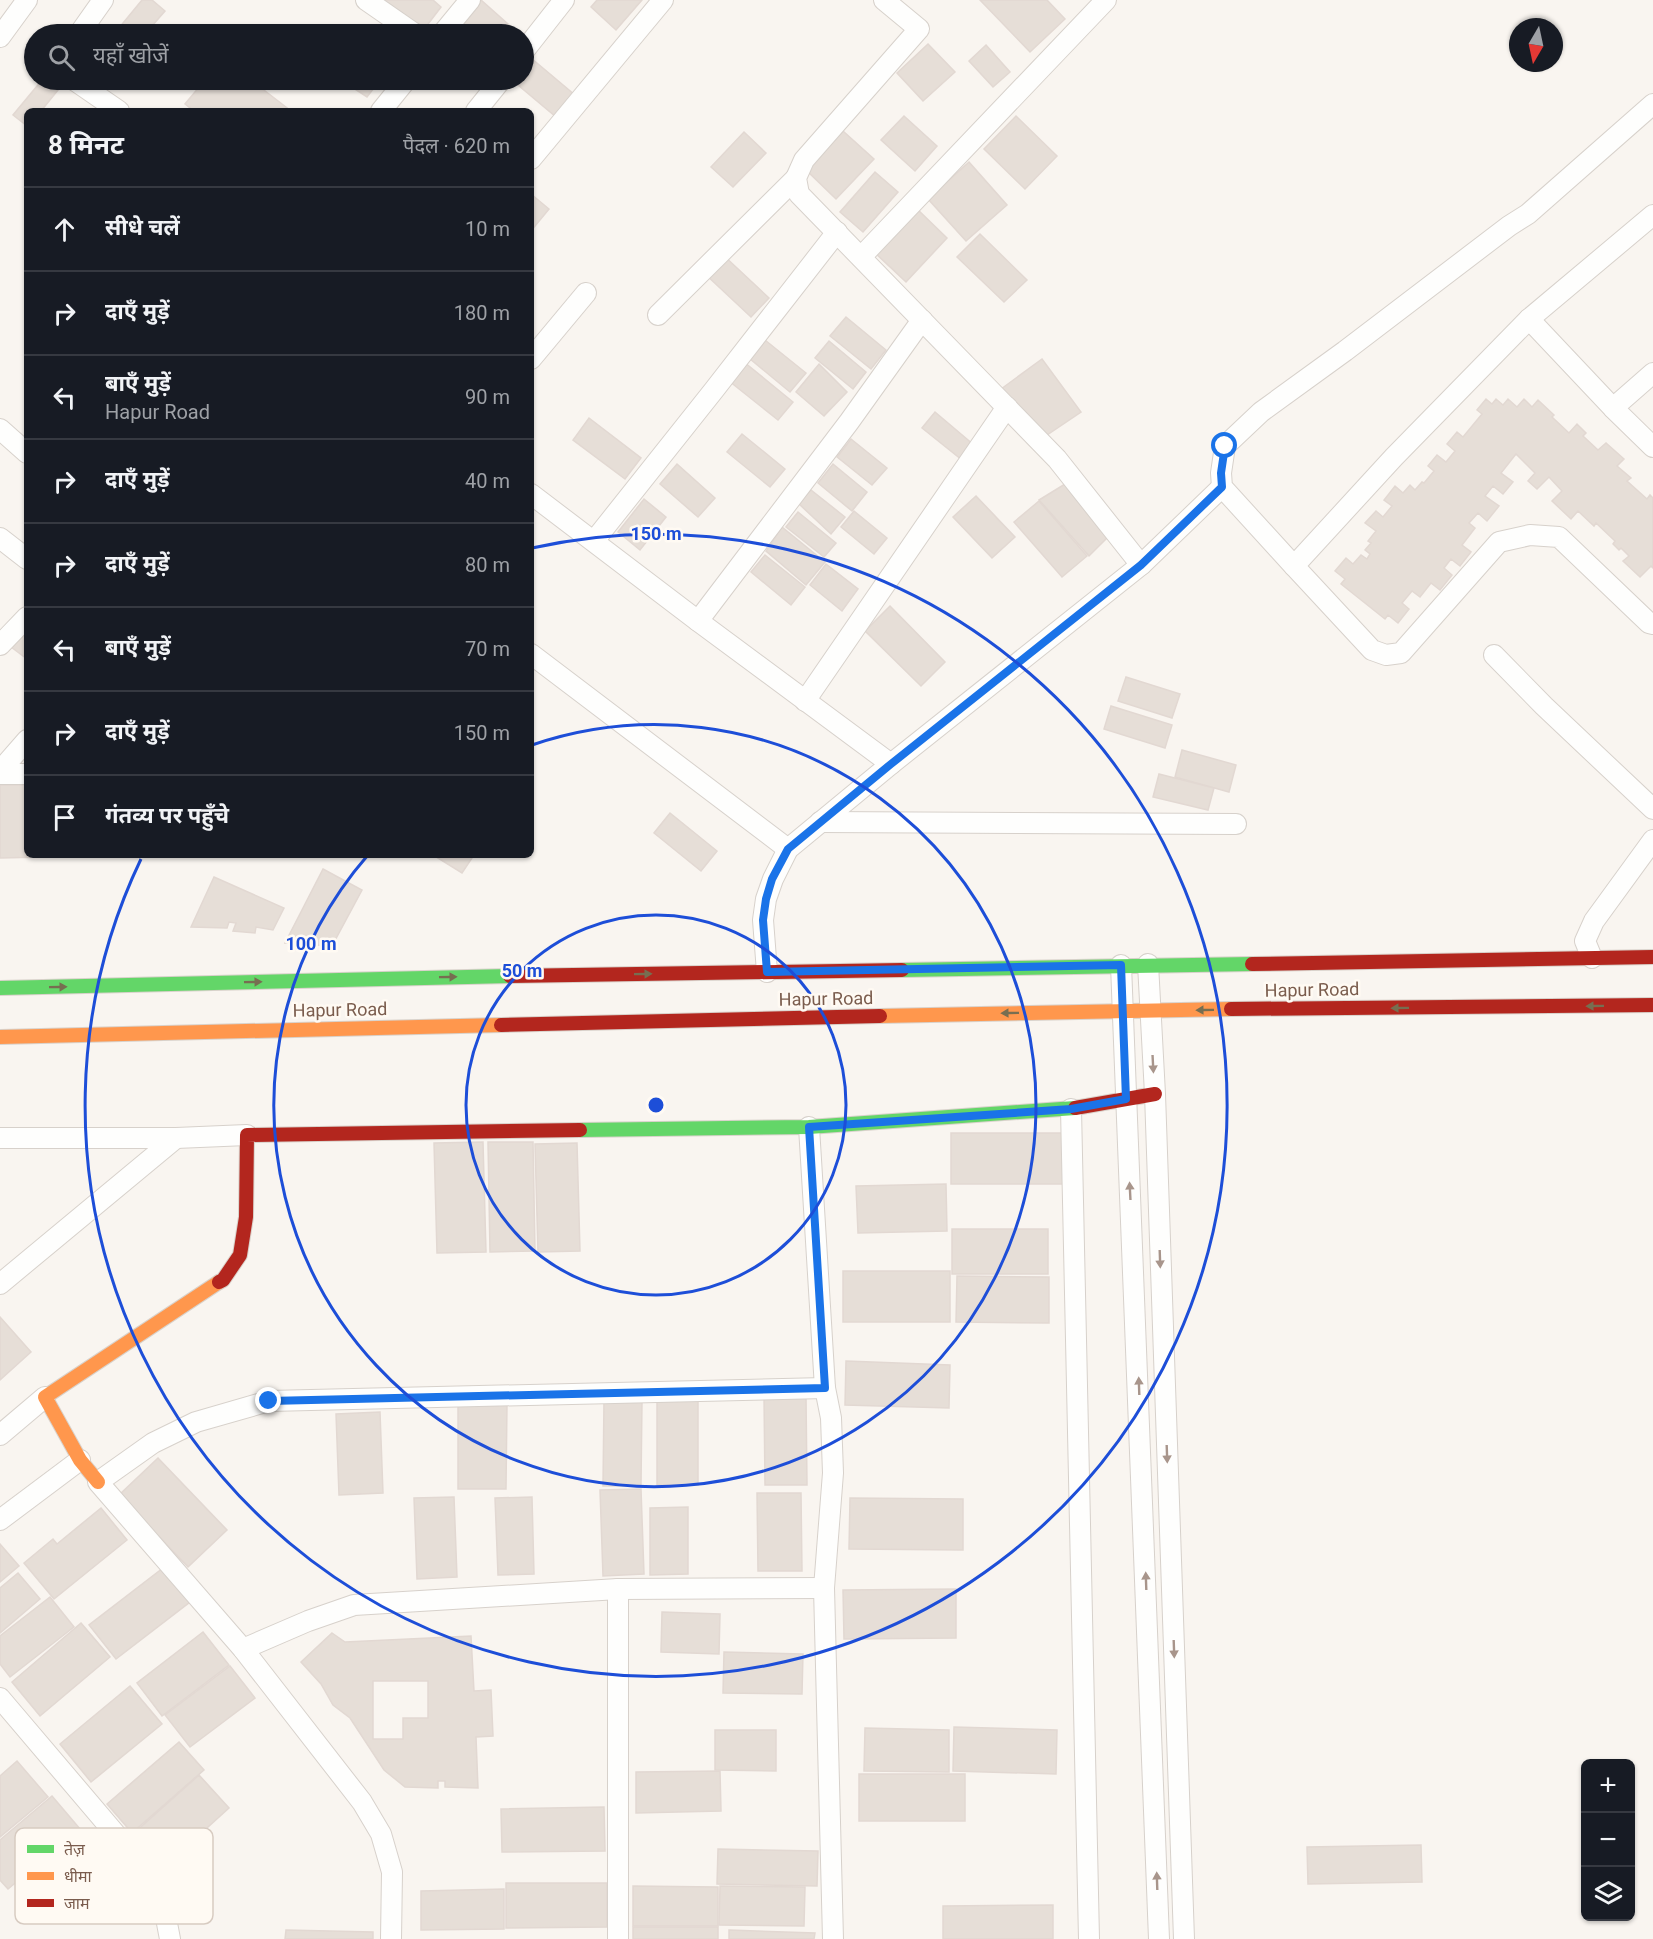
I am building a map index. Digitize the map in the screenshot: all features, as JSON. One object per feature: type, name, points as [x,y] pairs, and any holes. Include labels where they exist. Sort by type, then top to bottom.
[{"type":"main road","name":"Hapur Road","points":[[0,988],[485,976],[1653,957]]},
{"type":"main road","name":"Hapur Road","points":[[0,1036],[1151,1010],[1653,1005]]},
{"type":"main road","points":[[98,1482],[80,1460],[45,1397],[223,1280],[240,1255],[246,1217],[247,1135],[809,1127],[1071,1109],[1155,1094]]},
{"type":"street","points":[[0,37],[27,0]]},
{"type":"street","points":[[87,24],[103,0]]},
{"type":"street","points":[[366,0],[401,24]]},
{"type":"street","points":[[450,24],[470,0]]},
{"type":"street","points":[[534,38],[564,0]]},
{"type":"street","points":[[534,155],[663,0]]},
{"type":"street","points":[[658,315],[796,178],[804,160],[920,29],[884,0]]},
{"type":"street","points":[[861,257],[1106,0]]},
{"type":"street","points":[[89,90],[115,108]]},
{"type":"street","points":[[383,108],[398,90]]},
{"type":"street","points":[[478,108],[493,90]]},
{"type":"street","points":[[1653,104],[1528,214],[1261,412],[1225,446],[1221,473],[1222,487],[1372,650],[1386,655],[1401,653],[1499,542],[1530,535],[1559,537],[1649,623],[1653,624]]},
{"type":"street","points":[[796,178],[799,194],[1057,459],[1141,565]]},
{"type":"street","points":[[1294,566],[1394,456],[1529,319],[1653,215]]},
{"type":"street","points":[[594,542],[837,232]]},
{"type":"street","points":[[534,354],[586,293]]},
{"type":"street","points":[[1529,319],[1653,447]]},
{"type":"street","points":[[698,621],[849,422],[922,320]]},
{"type":"street","points":[[1613,408],[1653,373]]},
{"type":"street","points":[[805,700],[1007,407]]},
{"type":"street","points":[[0,429],[24,450]]},
{"type":"street","points":[[767,972],[763,920],[766,899],[772,879],[788,849],[1141,565],[1222,487]]},
{"type":"street","points":[[534,496],[891,764]]},
{"type":"street","points":[[0,538],[24,557]]},
{"type":"street","points":[[0,645],[24,620]]},
{"type":"street","points":[[534,656],[788,849]]},
{"type":"street","points":[[1494,656],[1653,808]]},
{"type":"street","points":[[0,773],[24,744]]},
{"type":"street","points":[[0,773],[24,774]]},
{"type":"street","points":[[820,822],[1236,824]]},
{"type":"street","points":[[1592,958],[1586,941],[1594,921],[1653,840]]},
{"type":"street","points":[[1148,964],[1155,1094],[1184,1939]]},
{"type":"street","points":[[1121,965],[1159,1939]]},
{"type":"street","points":[[1071,1109],[1089,1939]]},
{"type":"street","points":[[809,1127],[825,1388],[831,1418],[833,1473],[824,1588],[833,1939]]},
{"type":"street","points":[[0,1138],[176,1138],[247,1135]]},
{"type":"street","points":[[0,1284],[176,1138]]},
{"type":"street","points":[[391,1939],[392,1872],[381,1834],[356,1794],[243,1649],[98,1482],[153,1443],[196,1422],[269,1401],[825,1388]]},
{"type":"street","points":[[0,1435],[45,1397]]},
{"type":"street","points":[[0,1520],[80,1460]]},
{"type":"street","points":[[243,1649],[308,1621],[354,1605],[618,1589],[824,1588]]},
{"type":"street","points":[[618,1589],[618,1939]]},
{"type":"street","points":[[0,1698],[110,1828]]},
{"type":"street","points":[[167,1924],[170,1939]]},
{"type":"building","points":[[142,0],[152,0],[165,11],[154,24],[122,24]]},
{"type":"building","points":[[381,0],[433,0],[441,7],[428,24],[412,24]]},
{"type":"building","points":[[481,0],[508,24],[459,24]]},
{"type":"building","points":[[597,0],[642,0],[616,30],[591,7]]},
{"type":"building","points":[[980,0],[1047,0],[1065,19],[1030,52]]},
{"type":"building","points":[[928,44],[955,72],[923,101],[897,73]]},
{"type":"building","points":[[986,45],[1010,72],[993,87],[969,61]]},
{"type":"building","points":[[534,61],[575,95],[556,117],[524,90],[534,90]]},
{"type":"building","points":[[34,90],[58,90],[43,108],[24,108],[24,124],[13,115]]},
{"type":"building","points":[[197,90],[264,90],[287,108],[190,108],[185,104]]},
{"type":"building","points":[[356,90],[372,90],[367,97]]},
{"type":"building","points":[[904,116],[937,146],[915,171],[881,140]]},
{"type":"building","points":[[1016,116],[1057,156],[1025,189],[984,149]]},
{"type":"building","points":[[843,131],[874,159],[836,199],[806,170]]},
{"type":"building","points":[[744,132],[766,153],[733,187],[711,167]]},
{"type":"building","points":[[969,162],[1007,205],[966,241],[928,199]]},
{"type":"building","points":[[875,172],[898,192],[863,232],[840,212]]},
{"type":"building","points":[[534,196],[549,209],[534,227]]},
{"type":"building","points":[[915,207],[947,238],[906,282],[873,251]]},
{"type":"building","points":[[980,234],[1027,280],[1004,302],[957,257]]},
{"type":"building","points":[[722,254],[769,298],[751,317],[704,273]]},
{"type":"building","points":[[846,317],[886,350],[871,369],[830,336]]},
{"type":"building","points":[[760,336],[806,373],[790,392],[744,354]]},
{"type":"building","points":[[829,341],[866,372],[853,389],[815,358]]},
{"type":"building","points":[[1042,359],[1081,412],[1044,437],[1001,389]]},
{"type":"building","points":[[744,362],[793,402],[778,420],[729,381]]},
{"type":"building","points":[[819,364],[847,392],[824,416],[796,392]]},
{"type":"building","points":[[1486,399],[1492,404],[1496,399],[1503,405],[1508,399],[1517,407],[1524,399],[1532,407],[1538,400],[1569,433],[1577,424],[1586,433],[1583,436],[1598,450],[1606,443],[1624,459],[1617,466],[1631,478],[1627,481],[1647,499],[1650,495],[1653,498],[1653,568],[1651,566],[1640,577],[1623,561],[1629,556],[1613,544],[1615,541],[1596,523],[1594,526],[1578,511],[1571,519],[1552,501],[1562,491],[1549,477],[1537,489],[1528,481],[1535,473],[1516,454],[1501,473],[1513,482],[1503,494],[1493,486],[1485,496],[1499,506],[1487,521],[1478,513],[1469,523],[1475,528],[1462,545],[1471,552],[1460,566],[1451,559],[1444,568],[1452,575],[1440,590],[1431,583],[1420,597],[1412,591],[1402,603],[1409,609],[1398,623],[1388,615],[1385,619],[1341,584],[1345,579],[1335,571],[1346,558],[1353,564],[1361,555],[1367,559],[1370,554],[1365,550],[1371,543],[1368,541],[1376,531],[1365,523],[1376,511],[1383,517],[1392,506],[1384,500],[1395,486],[1403,493],[1410,485],[1415,490],[1434,471],[1428,466],[1437,455],[1446,462],[1455,451],[1447,444],[1457,432],[1463,437],[1482,414],[1477,410]]},
{"type":"building","points":[[935,412],[974,445],[962,460],[922,428]]},
{"type":"building","points":[[589,418],[641,458],[625,479],[573,440]]},
{"type":"building","points":[[742,434],[785,469],[770,487],[727,452]]},
{"type":"building","points":[[851,439],[887,468],[872,485],[837,457]]},
{"type":"building","points":[[677,464],[715,498],[698,517],[660,484]]},
{"type":"building","points":[[833,464],[867,492],[852,511],[818,483]]},
{"type":"building","points":[[1065,484],[1111,534],[1089,556],[1039,500]]},
{"type":"building","points":[[811,490],[845,517],[831,534],[798,503]]},
{"type":"building","points":[[976,496],[1015,537],[992,558],[953,517]]},
{"type":"building","points":[[644,499],[666,517],[640,550],[618,532]]},
{"type":"building","points":[[1039,501],[1087,556],[1062,577],[1014,522]]},
{"type":"building","points":[[854,511],[887,538],[874,554],[841,527]]},
{"type":"building","points":[[798,512],[836,543],[824,557],[786,527]]},
{"type":"building","points":[[782,527],[825,562],[806,585],[766,551]]},
{"type":"building","points":[[765,555],[805,587],[791,605],[751,572]]},
{"type":"building","points":[[826,564],[858,589],[842,611],[810,585]]},
{"type":"building","points":[[890,606],[945,662],[921,686],[865,631]]},
{"type":"building","points":[[24,633],[24,657],[11,647]]},
{"type":"building","points":[[1126,677],[1180,694],[1172,718],[1118,701]]},
{"type":"building","points":[[1111,706],[1172,725],[1165,748],[1104,729]]},
{"type":"building","points":[[1182,750],[1236,765],[1229,792],[1175,777]]},
{"type":"building","points":[[1159,774],[1214,788],[1208,810],[1153,797]]},
{"type":"building","points":[[0,785],[24,785],[24,857],[0,858]]},
{"type":"building","points":[[670,813],[717,851],[701,871],[654,833]]},
{"type":"building","points":[[438,858],[472,858],[462,873]]},
{"type":"building","points":[[323,869],[362,890],[332,946],[285,943]]},
{"type":"building","points":[[214,877],[284,908],[273,930],[256,927],[255,933],[233,931],[236,923],[229,922],[227,928],[191,927]]},
{"type":"building","points":[[951,1133],[1065,1133],[1065,1184],[951,1184]]},
{"type":"building","points":[[483,1142],[486,1252],[437,1253],[434,1143]]},
{"type":"building","points":[[488,1142],[533,1142],[535,1251],[490,1252]]},
{"type":"building","points":[[577,1143],[580,1251],[538,1252],[535,1144]]},
{"type":"building","points":[[946,1184],[947,1231],[858,1233],[856,1186]]},
{"type":"building","points":[[952,1229],[1048,1229],[1048,1274],[952,1274]]},
{"type":"building","points":[[843,1271],[950,1271],[950,1322],[843,1322]]},
{"type":"building","points":[[957,1276],[1049,1277],[1049,1323],[956,1322]]},
{"type":"building","points":[[0,1317],[31,1352],[0,1380]]},
{"type":"building","points":[[846,1361],[950,1365],[949,1408],[845,1405]]},
{"type":"building","points":[[764,1396],[806,1396],[807,1485],[765,1485]]},
{"type":"building","points":[[657,1398],[698,1398],[698,1485],[657,1485]]},
{"type":"building","points":[[604,1400],[642,1401],[641,1486],[603,1486]]},
{"type":"building","points":[[458,1402],[507,1403],[506,1489],[458,1489]]},
{"type":"building","points":[[380,1412],[383,1493],[339,1495],[336,1414]]},
{"type":"building","points":[[158,1458],[227,1530],[188,1567],[119,1495]]},
{"type":"building","points":[[641,1489],[644,1574],[603,1576],[600,1490]]},
{"type":"building","points":[[757,1493],[801,1493],[802,1571],[758,1571]]},
{"type":"building","points":[[454,1497],[457,1577],[417,1579],[414,1498]]},
{"type":"building","points":[[532,1497],[534,1574],[498,1575],[495,1498]]},
{"type":"building","points":[[850,1498],[963,1499],[963,1550],[849,1549]]},
{"type":"building","points":[[688,1507],[688,1574],[650,1575],[650,1508]]},
{"type":"building","points":[[101,1508],[127,1540],[54,1599],[24,1563],[53,1539],[57,1544]]},
{"type":"building","points":[[0,1544],[19,1566],[0,1582]]},
{"type":"building","points":[[163,1568],[190,1602],[116,1659],[89,1625]]},
{"type":"building","points":[[18,1573],[40,1599],[0,1633],[0,1588]]},
{"type":"building","points":[[956,1589],[956,1638],[844,1639],[843,1590]]},
{"type":"building","points":[[50,1597],[74,1627],[10,1677],[0,1664],[0,1636]]},
{"type":"building","points":[[662,1612],[720,1614],[719,1654],[661,1652]]},
{"type":"building","points":[[81,1623],[110,1657],[40,1716],[12,1682]]},
{"type":"building","points":[[203,1632],[229,1665],[162,1716],[137,1683]]},
{"type":"building","points":[[332,1633],[345,1642],[471,1636],[474,1691],[491,1690],[493,1736],[476,1737],[478,1788],[445,1787],[445,1781],[438,1781],[438,1788],[405,1787],[384,1770],[350,1718],[333,1705],[321,1684],[301,1662]],"holes":[[[373,1681],[428,1681],[428,1718],[403,1718],[403,1739],[373,1739]]]},
{"type":"building","points":[[724,1652],[803,1654],[802,1694],[723,1693]]},
{"type":"building","points":[[230,1666],[255,1698],[190,1747],[165,1715]]},
{"type":"building","points":[[130,1686],[162,1724],[91,1782],[60,1744]]},
{"type":"building","points":[[954,1727],[1057,1730],[1056,1774],[953,1771]]},
{"type":"building","points":[[865,1728],[949,1730],[949,1772],[864,1771]]},
{"type":"building","points":[[715,1730],[776,1730],[776,1771],[715,1770]]},
{"type":"building","points":[[179,1742],[204,1770],[138,1828],[128,1828],[107,1804]]},
{"type":"building","points":[[17,1761],[48,1797],[0,1837],[0,1776]]},
{"type":"building","points":[[720,1771],[721,1811],[636,1813],[636,1772]]},
{"type":"building","points":[[859,1774],[965,1774],[965,1821],[859,1821]]},
{"type":"building","points":[[199,1775],[229,1808],[207,1828],[140,1828]]},
{"type":"building","points":[[52,1796],[79,1828],[15,1828],[15,1883],[8,1889],[0,1880],[0,1840]]},
{"type":"building","points":[[604,1807],[605,1851],[502,1852],[501,1809]]},
{"type":"building","points":[[1421,1845],[1422,1882],[1308,1884],[1307,1847]]},
{"type":"building","points":[[718,1849],[818,1851],[817,1886],[717,1884]]},
{"type":"building","points":[[506,1883],[607,1883],[607,1927],[506,1928]]},
{"type":"building","points":[[633,1886],[718,1887],[718,1926],[633,1926]]},
{"type":"building","points":[[720,1886],[805,1887],[804,1926],[719,1925]]},
{"type":"building","points":[[504,1889],[504,1929],[421,1930],[421,1891]]},
{"type":"building","points":[[1053,1905],[1053,1939],[943,1939],[943,1906]]},
{"type":"building","points":[[633,1927],[718,1927],[718,1939],[633,1939]]},
{"type":"building","points":[[286,1930],[373,1932],[373,1939],[285,1939]]},
{"type":"building","points":[[729,1930],[815,1933],[814,1939],[729,1939]]},
{"type":"traffic: fast","points":[[902,970],[1252,964]]},
{"type":"traffic: fast","points":[[0,988],[510,976]]},
{"type":"traffic: fast","points":[[580,1130],[809,1127],[1075,1108]]},
{"type":"traffic: slow","points":[[880,1016],[1231,1009]]},
{"type":"traffic: slow","points":[[0,1037],[501,1025]]},
{"type":"traffic: slow","points":[[98,1482],[80,1460],[45,1397],[219,1282]]},
{"type":"traffic: jam","points":[[1252,964],[1653,957]]},
{"type":"traffic: jam","points":[[510,976],[902,970]]},
{"type":"traffic: jam","points":[[1231,1009],[1653,1005]]},
{"type":"traffic: jam","points":[[501,1025],[880,1016]]},
{"type":"traffic: jam","points":[[1075,1108],[1155,1094]]},
{"type":"traffic: jam","points":[[219,1282],[223,1280],[240,1255],[246,1217],[247,1135],[580,1130]]},
{"type":"route","points":[[269,1401],[825,1388],[809,1127],[1071,1109],[1126,1099],[1121,965],[767,972],[763,920],[766,899],[772,879],[788,849],[1141,565],[1222,487],[1221,473],[1225,446]]}]
